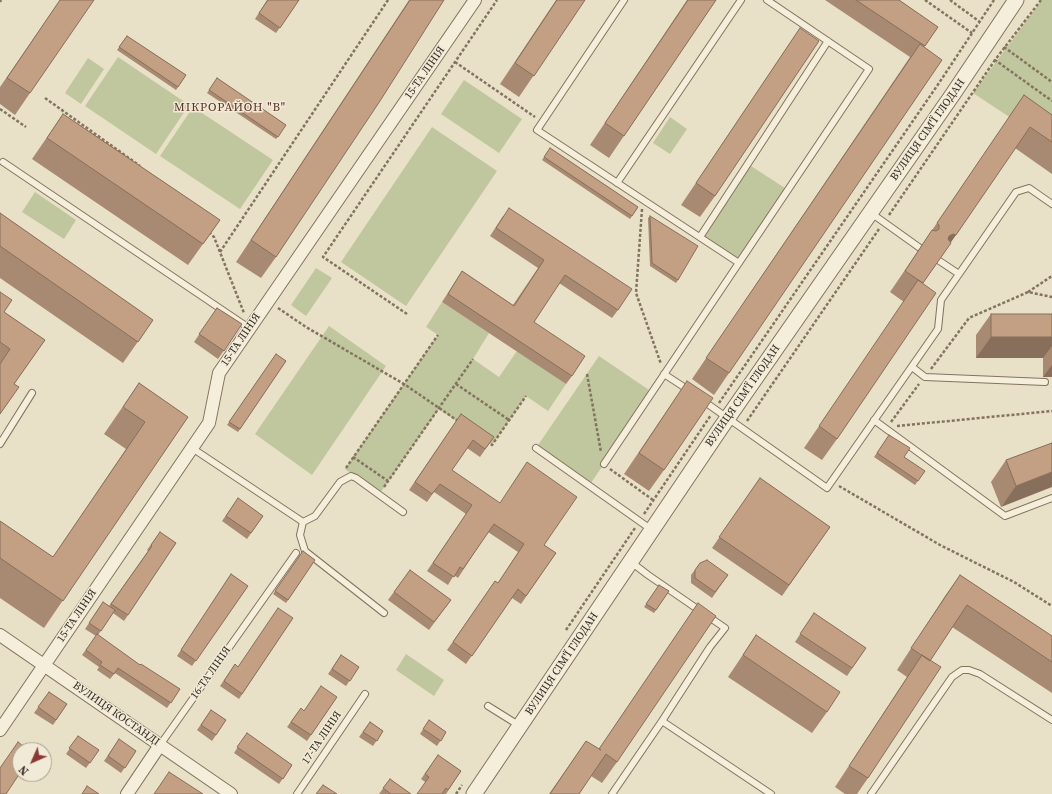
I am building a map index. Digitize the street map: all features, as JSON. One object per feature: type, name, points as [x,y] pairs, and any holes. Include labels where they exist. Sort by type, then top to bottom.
[{"type":"street","name":"15-ТА ЛІНІЯ","points":[[0,730],[209,423],[219,373],[476,0]]},
{"type":"street","name":"ВУЛИЦЯ СІМ'Ї ГЛОДАН","points":[[474,794],[727,418],[954,94],[1016,0]]},
{"type":"street","name":"ВУЛИЦЯ КОСТАНДІ","points":[[0,635],[231,794]]},
{"type":"street","name":"16-ТА ЛІНІЯ","points":[[127,794],[160,745]]},
{"type":"lane","points":[[624,0],[537,130],[643,201],[739,262]]},
{"type":"lane","points":[[617,183],[741,0]]},
{"type":"lane","points":[[604,464],[869,69],[767,0]]},
{"type":"lane","points":[[700,237],[828,41]]},
{"type":"lane","points":[[3,162],[249,328]]},
{"type":"lane","points":[[664,374],[826,488],[938,329],[941,300],[1016,192],[1029,188],[1052,204]]},
{"type":"lane","points":[[870,213],[920,248]]},
{"type":"lane","points":[[938,260],[959,274]]},
{"type":"lane","points":[[912,367],[925,377],[1046,382]]},
{"type":"lane","points":[[0,444],[32,393]]},
{"type":"lane","points":[[874,420],[1005,516],[1052,498]]},
{"type":"lane","points":[[192,448],[303,522]]},
{"type":"lane","points":[[536,448],[652,530]]},
{"type":"lane","points":[[303,522],[315,516],[340,482],[350,476],[356,478],[403,512]]},
{"type":"lane","points":[[303,522],[300,535],[304,551],[384,613]]},
{"type":"lane","name":"16-ТА ЛІНІЯ","points":[[160,745],[296,553]]},
{"type":"lane","points":[[612,794],[710,647],[725,628],[648,575],[631,561]]},
{"type":"lane","points":[[870,794],[952,677],[962,670],[969,670],[980,674],[1052,720]]},
{"type":"lane","name":"17-ТА ЛІНІЯ","points":[[296,794],[365,694]]},
{"type":"lane","points":[[488,706],[520,726]]},
{"type":"lane","points":[[662,721],[771,794]]},
{"type":"path","points":[[220,252],[388,0]]},
{"type":"path","points":[[407,314],[323,257],[497,0]]},
{"type":"path","points":[[926,0],[972,33],[994,0]]},
{"type":"path","points":[[950,0],[980,22]]},
{"type":"path","points":[[742,428],[1004,47],[1041,0]]},
{"type":"path","points":[[1004,47],[1052,82]]},
{"type":"path","points":[[995,60],[1052,101]]},
{"type":"path","points":[[455,62],[542,122]]},
{"type":"path","points":[[45,98],[136,162],[142,168]]},
{"type":"path","points":[[0,109],[26,127]]},
{"type":"path","points":[[643,201],[636,293],[664,374]]},
{"type":"path","points":[[203,227],[214,237],[249,328]]},
{"type":"path","points":[[886,429],[968,318],[1028,292],[1052,276]]},
{"type":"path","points":[[1028,292],[1052,297]]},
{"type":"path","points":[[268,301],[306,327],[404,384],[462,424]]},
{"type":"path","points":[[350,473],[345,469],[438,335]]},
{"type":"path","points":[[380,493],[473,359]]},
{"type":"path","points":[[587,374],[604,464],[653,500]]},
{"type":"path","points":[[456,384],[509,420]]},
{"type":"path","points":[[486,441],[492,445],[526,396]]},
{"type":"path","points":[[886,429],[897,426],[1052,411]]},
{"type":"path","points":[[353,457],[388,481]]},
{"type":"path","points":[[832,481],[940,545],[1014,582],[1052,606]]},
{"type":"green space","points":[[1042,0],[1052,0],[1052,145],[973,93]]},
{"type":"green space","points":[[118,57],[189,105],[156,154],[85,106]]},
{"type":"green space","points":[[88,58],[104,69],[81,104],[65,93]]},
{"type":"green space","points":[[464,80],[522,119],[499,153],[441,114]]},
{"type":"green space","points":[[193,107],[273,160],[240,209],[160,156]]},
{"type":"green space","points":[[670,117],[687,129],[670,154],[653,143]]},
{"type":"green space","points":[[432,127],[497,171],[406,306],[341,262]]},
{"type":"green space","points":[[748,164],[788,190],[739,263],[700,237]]},
{"type":"green space","points":[[35,192],[76,220],[64,239],[22,212]]},
{"type":"green space","points":[[316,268],[332,278],[306,316],[291,305]]},
{"type":"green space","points":[[442,302],[489,333],[473,359],[499,377],[517,351],[566,384],[548,411],[526,396],[492,445],[439,409],[380,493],[345,469],[438,335],[426,327]]},
{"type":"green space","points":[[329,326],[386,366],[312,475],[255,434]]},
{"type":"green space","points":[[599,356],[652,392],[589,486],[536,448]]},
{"type":"green space","points":[[406,654],[444,680],[434,696],[396,670]]},
{"type":"building","points":[[60,0],[94,0],[30,93],[7,78]]},
{"type":"building","points":[[268,0],[299,0],[280,28],[259,13]]},
{"type":"building","points":[[410,0],[444,0],[380,101],[276,257],[251,240]]},
{"type":"building","points":[[557,0],[585,0],[534,76],[515,63]]},
{"type":"building","points":[[688,0],[716,0],[624,136],[605,123]]},
{"type":"building","points":[[856,0],[899,0],[938,27],[925,46]]},
{"type":"building","points":[[800,28],[819,41],[715,196],[696,183]]},
{"type":"building","points":[[127,36],[186,75],[178,87],[119,47]]},
{"type":"building","points":[[920,44],[942,60],[729,373],[706,358]]},
{"type":"building","points":[[217,78],[286,125],[278,137],[209,90]]},
{"type":"building","points":[[1024,95],[1052,115],[1052,142],[1030,127],[956,235],[953,234],[949,236],[948,239],[951,243],[923,283],[905,271],[932,230],[936,231],[939,229],[939,225],[937,223]]},
{"type":"building","points":[[63,114],[220,220],[203,244],[47,138]]},
{"type":"building","points":[[550,148],[638,207],[632,216],[544,157]]},
{"type":"building","points":[[509,208],[632,289],[618,310],[565,275],[534,322],[585,356],[572,376],[448,294],[462,271],[514,306],[544,260],[496,228]]},
{"type":"building","points":[[0,213],[153,320],[138,342],[0,246]]},
{"type":"building","points":[[650,216],[698,246],[678,280],[652,263]]},
{"type":"building","points":[[918,280],[936,293],[837,439],[819,426]]},
{"type":"building","points":[[0,292],[12,300],[4,312],[45,340],[14,384],[19,387],[0,414],[0,364],[10,349],[0,342]]},
{"type":"building","points":[[217,308],[242,324],[224,351],[199,334]]},
{"type":"building","points":[[991,314],[1052,314],[1052,337],[991,337]]},
{"type":"building","points":[[276,354],[286,361],[240,429],[229,422]]},
{"type":"building","points":[[687,381],[713,398],[664,470],[639,453]]},
{"type":"building","points":[[139,383],[188,417],[63,601],[0,558],[0,521],[53,557],[145,422],[123,407]]},
{"type":"building","points":[[461,414],[494,437],[485,449],[473,440],[452,470],[500,503],[527,462],[577,497],[544,545],[556,553],[526,596],[518,589],[472,656],[453,642],[495,581],[498,583],[524,544],[494,524],[463,569],[460,567],[454,577],[433,563],[472,505],[440,484],[432,494],[415,482]]},
{"type":"building","points":[[889,435],[910,448],[904,457],[925,471],[918,481],[877,453]]},
{"type":"building","points":[[1052,443],[1052,472],[1016,486],[1006,460]]},
{"type":"building","points":[[760,478],[830,527],[789,585],[719,537]]},
{"type":"building","points":[[238,498],[263,516],[251,533],[226,516]]},
{"type":"building","points":[[160,532],[176,543],[128,615],[111,604],[152,546],[151,545]]},
{"type":"building","points":[[303,551],[315,560],[288,600],[275,591]]},
{"type":"building","points":[[707,560],[728,575],[715,592],[695,578],[695,570],[700,563]]},
{"type":"building","points":[[410,570],[451,600],[434,622],[394,592]]},
{"type":"building","points":[[231,574],[248,586],[196,661],[181,650]]},
{"type":"building","points":[[960,575],[1052,636],[1052,662],[967,605],[930,661],[911,648]]},
{"type":"building","points":[[659,585],[669,591],[656,610],[646,604]]},
{"type":"building","points":[[103,602],[115,610],[101,631],[89,623]]},
{"type":"building","points":[[698,603],[716,616],[617,762],[606,754],[579,794],[550,794],[586,741],[599,749]]},
{"type":"building","points":[[278,608],[293,618],[242,694],[224,681],[235,664],[238,667]]},
{"type":"building","points":[[814,613],[866,648],[852,668],[800,634]]},
{"type":"building","points":[[97,634],[140,665],[141,664],[180,689],[171,703],[118,668],[114,674],[100,665],[102,662],[86,650]]},
{"type":"building","points":[[756,635],[840,692],[827,712],[743,655]]},
{"type":"building","points":[[341,655],[359,667],[350,681],[332,669]]},
{"type":"building","points":[[922,655],[941,667],[868,778],[849,766]]},
{"type":"building","points":[[321,686],[337,697],[311,735],[291,722],[301,708],[304,711]]},
{"type":"building","points":[[49,692],[67,704],[56,720],[38,707]]},
{"type":"building","points":[[211,710],[226,720],[216,735],[201,725]]},
{"type":"building","points":[[429,720],[446,732],[441,741],[423,729]]},
{"type":"building","points":[[370,722],[383,731],[377,741],[363,732]]},
{"type":"building","points":[[247,733],[292,765],[283,779],[237,747]]},
{"type":"building","points":[[78,736],[99,750],[90,763],[69,748]]},
{"type":"building","points":[[119,739],[136,751],[125,768],[108,756]]},
{"type":"building","points":[[12,751],[12,782],[14,782],[6,794],[0,794],[0,768]]},
{"type":"building","points":[[438,755],[461,771],[448,790],[446,788],[442,794],[417,794],[429,777],[425,774]]},
{"type":"building","points":[[169,772],[203,794],[154,794]]},
{"type":"building","points":[[390,779],[411,794],[391,794],[383,788]]},
{"type":"building","points":[[323,785],[337,794],[316,794]]},
{"type":"building","points":[[87,786],[99,794],[82,794]]},
{"type":"district","name":"МІКРОРАЙОН \"В\"","points":[[230,108]]}]
